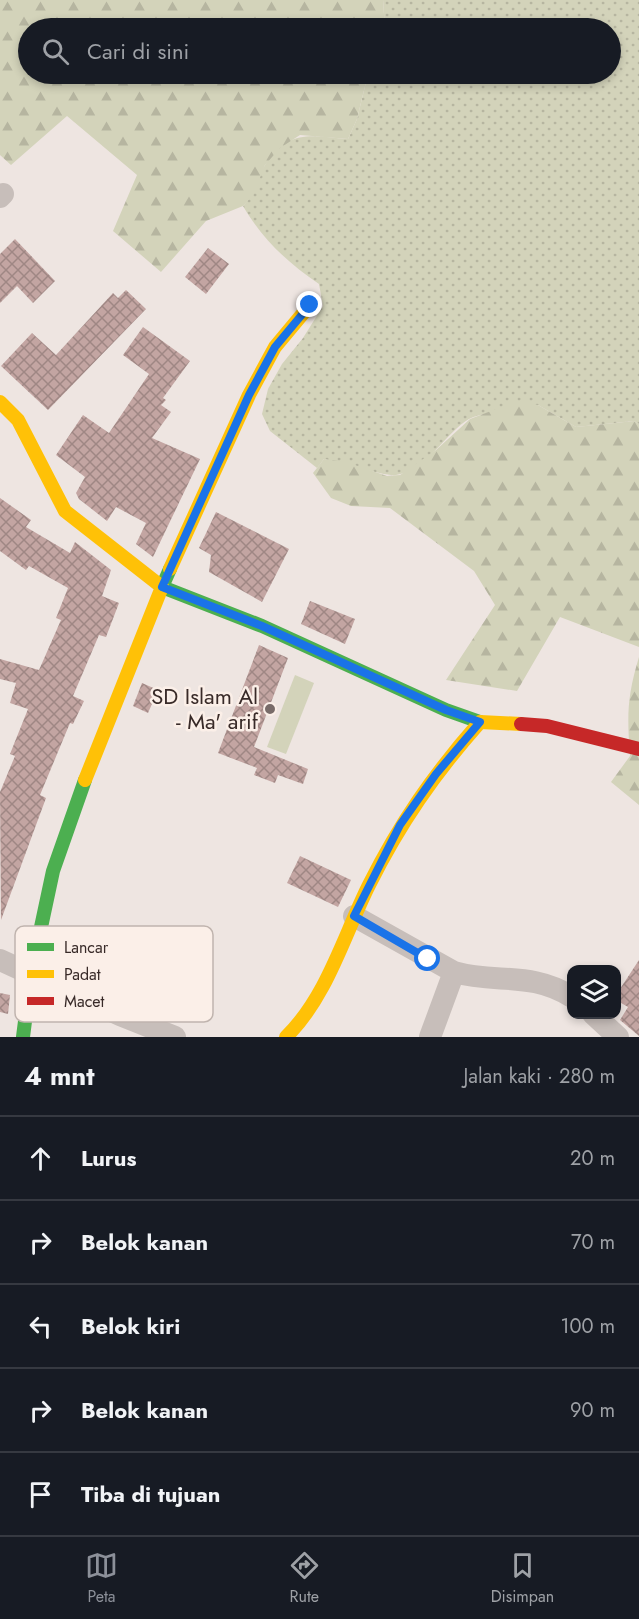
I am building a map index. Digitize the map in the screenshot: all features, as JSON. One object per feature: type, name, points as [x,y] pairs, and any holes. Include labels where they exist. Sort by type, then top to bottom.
[{"type":"street","points":[[41,926],[53,871],[96,749],[162,587],[249,395],[275,347],[310,305]]},
{"type":"street","points":[[0,402],[18,420],[65,511],[162,587],[272,630],[446,710],[480,722],[547,726],[639,749]]},
{"type":"street","points":[[286,1037],[316,1001],[354,916],[400,825],[436,774],[480,722]]},
{"type":"street","points":[[354,916],[454,972],[466,975],[530,979],[567,994]]},
{"type":"street","points":[[0,960],[15,967]]},
{"type":"street","points":[[430,1037],[454,972]]},
{"type":"street","points":[[598,1019],[618,1037]]},
{"type":"street","points":[[22,1037],[24,1022]]},
{"type":"street","points":[[138,1022],[175,1037]]},
{"type":"green space","points":[[0,0],[383,0],[384,18],[18,18],[18,84],[366,84],[357,119],[348,139],[300,135],[280,148],[265,165],[253,195],[243,206],[206,221],[161,272],[113,231],[137,175],[67,116],[11,165],[0,155]]},
{"type":"green space","points":[[383,0],[639,0],[639,424],[634,421],[576,427],[538,405],[492,412],[469,419],[417,466],[396,475],[383,474],[324,459],[317,468],[270,431],[262,414],[268,389],[282,364],[303,338],[323,306],[319,284],[276,250],[243,206],[259,175],[274,153],[283,145],[302,137],[348,139],[357,119],[366,84],[621,84],[621,18],[384,18]]},
{"type":"green space","points":[[517,401],[538,405],[576,427],[634,421],[639,424],[639,647],[560,617],[517,691],[446,680],[495,605],[474,571],[390,508],[351,506],[331,498],[313,473],[324,459],[346,462],[387,476],[400,475],[436,450],[470,419]]},
{"type":"green space","points":[[639,657],[639,805],[611,782],[630,756],[629,706]]},
{"type":"green space","points":[[295,675],[314,683],[286,754],[267,747]]},
{"type":"building","points":[[15,239],[55,281],[33,303],[17,286],[0,303],[0,254]]},
{"type":"building","points":[[208,248],[229,264],[206,294],[185,277]]},
{"type":"building","points":[[126,290],[146,309],[48,410],[1,366],[32,333],[56,355],[113,293],[118,298]]},
{"type":"building","points":[[143,327],[190,361],[163,398],[166,400],[161,405],[171,412],[152,438],[200,459],[153,557],[136,544],[146,523],[116,507],[107,521],[79,499],[76,493],[85,477],[56,455],[83,415],[109,433],[149,374],[123,355]]},
{"type":"building","points":[[0,498],[31,520],[26,527],[70,553],[75,542],[111,570],[102,596],[119,603],[106,637],[99,635],[73,696],[84,701],[73,724],[70,723],[40,795],[46,798],[1,920],[0,792],[15,756],[10,754],[28,709],[10,703],[16,683],[0,679],[0,659],[39,670],[61,620],[56,618],[68,588],[29,566],[26,570],[0,551]]},
{"type":"building","points":[[216,512],[289,549],[262,602],[209,572],[211,555],[199,548]]},
{"type":"building","points":[[310,601],[355,619],[345,644],[301,624]]},
{"type":"building","points":[[259,645],[288,658],[254,747],[308,769],[303,784],[278,775],[275,783],[254,775],[257,768],[218,753]]},
{"type":"building","points":[[142,683],[158,690],[148,713],[133,706]]},
{"type":"building","points":[[300,856],[351,880],[338,907],[287,883]]},
{"type":"building","points":[[639,960],[639,1036],[620,1020],[628,1007],[621,1003],[621,987]]},
{"type":"building","points":[[0,993],[10,995],[8,1014],[0,1012]]},
{"type":"traffic: fast","points":[[170,569],[162,587],[262,626],[446,710],[480,722]]},
{"type":"traffic: fast","points":[[41,926],[53,871],[85,780]]},
{"type":"traffic: fast","points":[[23,1037],[25,1022]]},
{"type":"traffic: slow","points":[[170,569],[249,395],[275,347],[310,305]]},
{"type":"traffic: slow","points":[[0,402],[18,420],[65,511],[162,587],[85,780]]},
{"type":"traffic: slow","points":[[286,1037],[300,1021],[324,985],[381,862],[433,780],[480,722],[521,724]]},
{"type":"traffic: jam","points":[[521,724],[547,726],[639,749]]},
{"type":"place","name":"SD Islam Al - Ma' arif","points":[[270,709]]},
{"type":"route","points":[[310,305],[275,347],[249,395],[162,587],[262,626],[330,655],[446,710],[480,722],[436,774],[400,825],[354,916],[428,959]]}]
